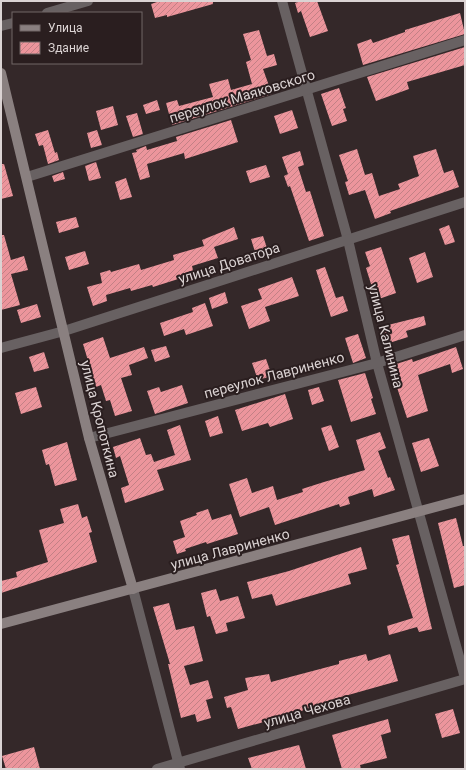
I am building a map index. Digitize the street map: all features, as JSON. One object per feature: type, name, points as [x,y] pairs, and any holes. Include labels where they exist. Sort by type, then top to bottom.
[{"type":"main road","name":"улица Кропоткина","points":[[1,73],[89,438],[133,589]]},
{"type":"main road","name":"улица Лавриненко","points":[[1,624],[418,513],[465,499]]},
{"type":"street","points":[[50,12],[88,1]]},
{"type":"street","name":"улица Калинина","points":[[282,1],[348,240],[378,362],[418,513],[465,678]]},
{"type":"street","points":[[1,26],[12,23]]},
{"type":"street","name":"переулок Маяковского","points":[[27,177],[306,91],[465,40]]},
{"type":"street","name":"улица Доватора","points":[[1,348],[64,331],[465,202]]},
{"type":"street","name":"переулок Лавриненко","points":[[89,438],[378,362],[465,335]]},
{"type":"street","name":"улица Кропоткина","points":[[133,589],[179,766]]},
{"type":"street","name":"улица Чехова","points":[[157,769],[179,766],[465,678]]},
{"type":"building","points":[[160,1],[213,1],[213,4],[167,17],[167,15],[155,18],[151,4]]},
{"type":"building","points":[[300,1],[317,1],[328,31],[310,37],[301,11],[298,13],[295,3]]},
{"type":"building","points":[[460,13],[465,34],[363,65],[357,44],[371,39],[373,43],[405,32],[405,30]]},
{"type":"building","points":[[259,30],[267,56],[274,54],[277,65],[263,69],[272,94],[172,125],[166,103],[177,100],[179,106],[213,97],[209,84],[228,79],[231,90],[252,84],[246,62],[251,60],[243,34]]},
{"type":"building","points":[[465,47],[465,65],[407,82],[409,89],[376,101],[367,77]]},
{"type":"building","points":[[339,88],[346,108],[343,109],[347,121],[332,126],[321,94]]},
{"type":"building","points":[[157,100],[160,110],[146,114],[143,105]]},
{"type":"building","points":[[113,106],[118,125],[101,130],[96,111]]},
{"type":"building","points":[[292,110],[298,128],[280,134],[274,116]]},
{"type":"building","points":[[137,113],[143,134],[133,137],[126,116]]},
{"type":"building","points":[[231,120],[238,142],[185,159],[184,153],[147,164],[150,177],[140,180],[132,153],[137,152],[136,150],[146,146],[147,150],[177,141],[176,137]]},
{"type":"building","points":[[48,130],[55,153],[57,152],[59,160],[48,164],[43,145],[39,146],[35,134]]},
{"type":"building","points":[[97,130],[102,145],[91,148],[87,133]]},
{"type":"building","points":[[357,149],[365,175],[372,173],[379,196],[400,189],[398,184],[419,176],[413,156],[436,149],[444,173],[453,170],[459,187],[390,211],[391,213],[375,219],[365,190],[349,195],[345,182],[348,181],[339,155]]},
{"type":"building","points":[[300,151],[304,165],[298,167],[306,192],[310,191],[324,236],[309,241],[290,186],[288,187],[284,176],[288,174],[282,157]]},
{"type":"building","points":[[96,162],[101,178],[89,181],[85,166]]},
{"type":"building","points":[[1,164],[4,164],[13,196],[1,199]]},
{"type":"building","points":[[266,165],[270,177],[250,183],[246,171]]},
{"type":"building","points":[[63,172],[65,179],[54,182],[52,176]]},
{"type":"building","points":[[126,178],[132,197],[120,200],[115,182]]},
{"type":"building","points":[[76,217],[79,227],[59,233],[56,222]]},
{"type":"building","points":[[449,225],[455,242],[445,245],[439,229]]},
{"type":"building","points":[[234,227],[238,239],[214,247],[218,258],[192,266],[194,274],[153,287],[152,285],[131,291],[130,288],[106,295],[107,301],[93,306],[87,287],[102,283],[100,273],[110,270],[111,272],[139,264],[141,270],[174,260],[173,255],[204,246],[202,240]]},
{"type":"building","points":[[1,235],[4,235],[11,260],[24,256],[28,270],[11,274],[20,305],[1,310]]},
{"type":"building","points":[[263,236],[268,251],[256,255],[251,239]]},
{"type":"building","points":[[381,247],[396,293],[376,300],[366,268],[370,266],[365,252]]},
{"type":"building","points":[[85,251],[89,264],[69,270],[65,257]]},
{"type":"building","points":[[425,252],[433,277],[417,283],[409,258]]},
{"type":"building","points":[[325,267],[336,298],[343,296],[348,311],[331,317],[316,270]]},
{"type":"building","points":[[292,277],[299,296],[265,307],[270,321],[249,329],[241,306],[262,299],[258,289]]},
{"type":"building","points":[[225,292],[228,303],[212,309],[209,298]]},
{"type":"building","points":[[205,303],[213,326],[186,335],[184,329],[164,336],[160,323],[193,312],[192,308]]},
{"type":"building","points":[[37,304],[41,317],[21,323],[17,310]]},
{"type":"building","points":[[424,316],[426,325],[406,331],[408,337],[386,344],[380,327]]},
{"type":"building","points":[[358,334],[366,358],[353,363],[345,338]]},
{"type":"building","points":[[103,337],[110,358],[144,347],[148,358],[129,365],[132,375],[121,378],[132,411],[115,416],[110,400],[106,401],[101,385],[96,387],[83,344]]},
{"type":"building","points":[[166,346],[170,357],[155,362],[151,350]]},
{"type":"building","points":[[456,347],[463,369],[452,373],[450,364],[418,375],[428,411],[407,418],[390,366],[412,359],[413,362]]},
{"type":"building","points":[[44,352],[49,368],[34,372],[29,357]]},
{"type":"building","points":[[266,359],[272,376],[258,380],[252,363]]},
{"type":"building","points":[[365,373],[373,398],[371,399],[376,414],[351,422],[338,380]]},
{"type":"building","points":[[182,385],[188,403],[155,414],[147,391],[159,387],[161,392]]},
{"type":"building","points":[[36,387],[42,407],[21,414],[15,393]]},
{"type":"building","points":[[319,387],[324,401],[312,405],[308,390]]},
{"type":"building","points":[[285,394],[293,419],[270,427],[268,423],[242,431],[235,410]]},
{"type":"building","points":[[218,416],[223,433],[210,437],[205,421]]},
{"type":"building","points":[[180,425],[191,460],[157,470],[164,490],[125,503],[121,488],[129,485],[120,456],[116,458],[113,447],[140,438],[146,455],[151,454],[154,462],[175,455],[167,430]]},
{"type":"building","points":[[331,425],[339,447],[329,451],[321,428]]},
{"type":"building","points":[[380,432],[386,448],[378,451],[388,478],[390,477],[395,490],[374,497],[372,489],[348,497],[350,504],[340,507],[339,504],[275,525],[269,507],[240,517],[229,484],[247,478],[252,493],[273,486],[277,500],[303,492],[302,489],[365,470],[356,440]]},
{"type":"building","points":[[429,438],[439,466],[421,472],[412,443]]},
{"type":"building","points":[[67,442],[77,480],[55,486],[49,464],[46,465],[42,450]]},
{"type":"building","points":[[78,504],[82,518],[87,516],[92,532],[89,533],[97,562],[1,593],[1,581],[17,577],[16,572],[48,562],[39,530],[64,523],[60,509]]},
{"type":"building","points":[[208,509],[212,520],[231,514],[238,534],[207,544],[206,542],[185,549],[186,551],[177,554],[173,541],[185,537],[180,521]]},
{"type":"building","points":[[456,518],[463,546],[465,546],[465,585],[454,588],[438,523]]},
{"type":"building","points":[[409,535],[432,629],[419,632],[417,627],[389,635],[387,626],[413,618],[396,565],[399,564],[392,539]]},
{"type":"building","points":[[361,547],[367,569],[348,574],[351,584],[276,606],[272,594],[252,599],[247,582],[289,571]]},
{"type":"building","points":[[216,589],[220,601],[238,596],[245,618],[226,623],[228,631],[216,634],[210,616],[207,617],[201,593]]},
{"type":"building","points":[[169,603],[176,630],[194,626],[203,661],[184,666],[190,685],[208,680],[213,698],[206,700],[211,718],[197,722],[195,714],[181,718],[168,664],[170,664],[153,607]]},
{"type":"building","points":[[366,654],[368,661],[390,654],[398,681],[334,699],[293,714],[238,729],[231,707],[227,708],[224,697],[248,690],[245,678],[269,674],[271,682],[339,664],[339,661]]},
{"type":"building","points":[[453,709],[460,733],[442,738],[435,714]]},
{"type":"building","points":[[388,719],[391,732],[381,735],[387,758],[360,765],[361,769],[342,769],[332,735]]},
{"type":"building","points":[[299,745],[306,769],[252,769],[248,758]]},
{"type":"building","points":[[34,747],[40,769],[6,769],[2,756]]}]
